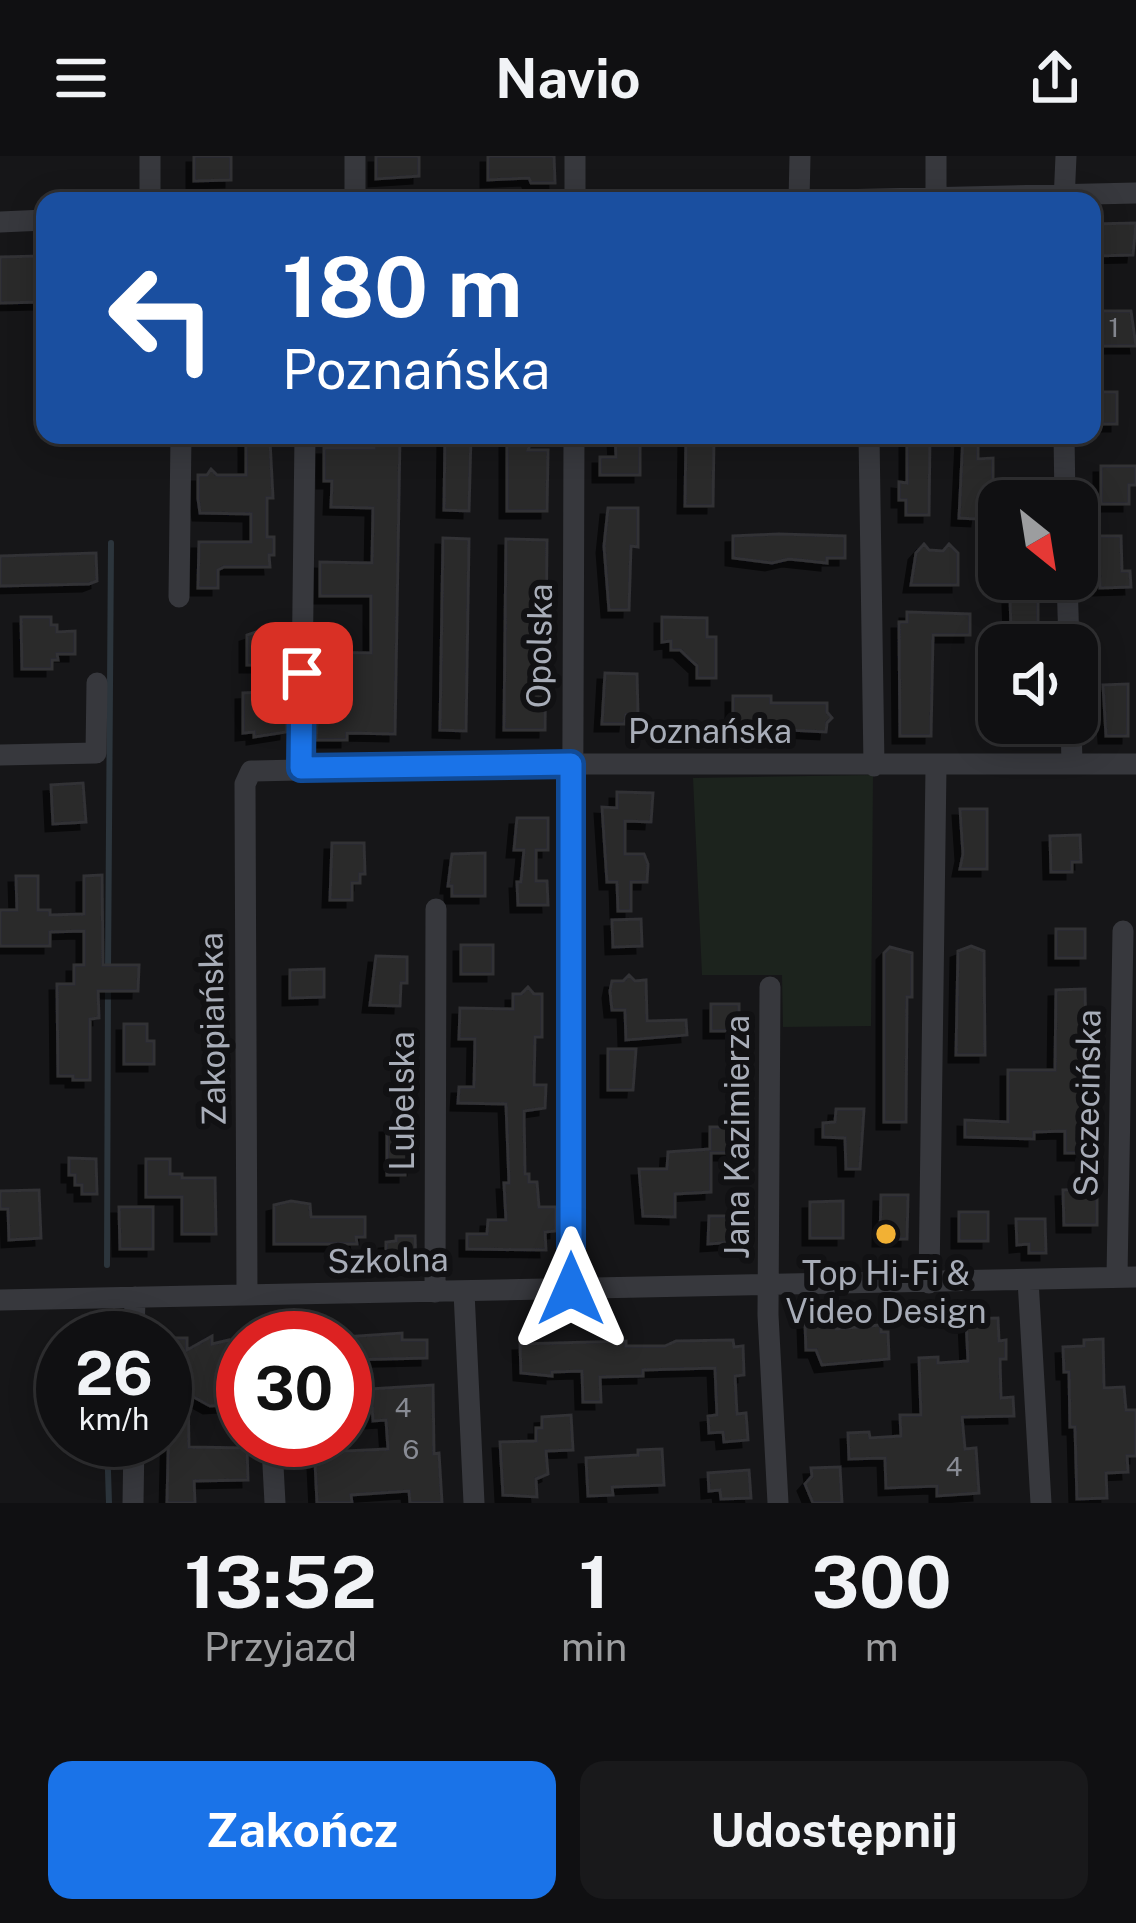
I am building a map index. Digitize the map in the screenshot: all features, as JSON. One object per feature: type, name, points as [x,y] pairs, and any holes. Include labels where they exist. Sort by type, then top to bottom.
[{"type":"street","points":[[150,156],[150,192]]},
{"type":"street","points":[[355,156],[355,192]]},
{"type":"street","points":[[575,156],[575,192]]},
{"type":"street","points":[[796,192],[800,156]]},
{"type":"street","points":[[936,156],[936,192]]},
{"type":"street","points":[[1064,192],[1066,156]]},
{"type":"street","points":[[1101,195],[1136,193]]},
{"type":"street","points":[[0,221],[36,220]]},
{"type":"street","points":[[179,597],[181,444]]},
{"type":"street","points":[[301,768],[304,444]]},
{"type":"street","name":"Opolska","points":[[571,1289],[574,444]]},
{"type":"street","points":[[869,444],[874,766]]},
{"type":"street","points":[[1064,444],[1065,480]]},
{"type":"street","points":[[0,755],[96,753],[97,682]]},
{"type":"street","points":[[1072,744],[1072,764]]},
{"type":"street","name":"Poznańska","points":[[258,768],[1136,764]]},
{"type":"street","points":[[929,1282],[936,766]]},
{"type":"street","name":"Zakopiańska","points":[[247,1295],[245,784],[258,768]]},
{"type":"street","name":"Lubelska","points":[[435,1292],[436,909]]},
{"type":"street","name":"Szczecińska","points":[[1123,931],[1126,1277]]},
{"type":"street","name":"Jana Kazimierza","points":[[770,987],[769,1287],[778,1503]]},
{"type":"street","name":"Szkolna","points":[[0,1300],[1126,1277]]},
{"type":"street","points":[[1028,1280],[1041,1503]]},
{"type":"street","points":[[464,1292],[474,1503]]},
{"type":"street","points":[[135,1297],[135,1311]]},
{"type":"street","points":[[133,1503],[134,1467]]},
{"type":"street","points":[[273,1467],[274,1503]]},
{"type":"shaded area","points":[[873,775],[871,1026],[783,1027],[782,975],[702,975],[693,778]]},
{"type":"building","points":[[194,156],[231,156],[231,180],[194,181]]},
{"type":"building","points":[[376,156],[419,156],[419,176],[376,179]]},
{"type":"building","points":[[488,156],[554,156],[555,183],[531,183],[529,178],[488,180]]},
{"type":"building","points":[[1136,223],[1133,255],[1101,256],[1101,224]]},
{"type":"building","points":[[36,256],[36,302],[0,303],[0,257]]},
{"type":"building","points":[[1101,311],[1131,311],[1136,346],[1101,346]]},
{"type":"building","points":[[1101,392],[1117,392],[1117,424],[1101,424]]},
{"type":"building","points":[[246,444],[270,444],[273,498],[267,498],[267,537],[274,537],[274,555],[269,555],[270,567],[224,567],[218,570],[218,588],[198,588],[199,542],[251,542],[251,514],[200,513],[198,475],[207,475],[211,469],[217,475],[246,475]]},
{"type":"building","points":[[374,444],[400,444],[395,734],[347,733],[347,740],[316,740],[320,691],[334,691],[334,667],[317,666],[317,652],[371,653],[371,596],[320,596],[320,562],[372,563],[373,508],[331,507],[332,481],[324,481],[324,448],[374,448]]},
{"type":"building","points":[[445,444],[471,444],[469,511],[444,510]]},
{"type":"building","points":[[507,444],[548,450],[547,511],[507,511]]},
{"type":"building","points":[[615,444],[640,444],[640,475],[600,475],[600,457],[616,457]]},
{"type":"building","points":[[686,444],[714,444],[713,506],[685,506]]},
{"type":"building","points":[[907,444],[930,444],[929,515],[906,515],[906,500],[899,500],[899,482],[907,483]]},
{"type":"building","points":[[963,444],[978,444],[978,459],[993,458],[993,480],[978,480],[977,519],[959,518]]},
{"type":"building","points":[[1101,466],[1136,466],[1129,504],[1101,504]]},
{"type":"building","points":[[608,508],[638,508],[638,547],[631,546],[629,610],[609,610],[604,546]]},
{"type":"building","points":[[733,536],[845,536],[845,558],[827,558],[827,563],[789,559],[772,563],[733,558]]},
{"type":"building","points":[[1098,536],[1121,536],[1122,571],[1130,571],[1131,587],[1100,588]]},
{"type":"building","points":[[443,538],[469,539],[466,731],[440,730]]},
{"type":"building","points":[[506,539],[547,540],[545,730],[504,730]]},
{"type":"building","points":[[924,544],[929,550],[943,551],[949,544],[958,553],[958,585],[911,585],[916,553]]},
{"type":"building","points":[[96,553],[97,581],[89,584],[0,586],[0,556]]},
{"type":"building","points":[[1010,600],[1038,600],[1038,624],[1011,624]]},
{"type":"building","points":[[907,612],[970,614],[970,635],[933,635],[931,736],[900,736],[899,622],[907,622]]},
{"type":"building","points":[[21,617],[51,617],[57,632],[75,631],[75,654],[57,654],[52,669],[22,669]]},
{"type":"building","points":[[662,617],[707,618],[707,637],[716,637],[716,678],[697,678],[697,666],[680,650],[671,650],[671,641],[662,642]]},
{"type":"building","points":[[273,631],[273,665],[247,665],[247,635]]},
{"type":"building","points":[[605,673],[637,674],[638,715],[626,715],[625,724],[602,724]]},
{"type":"building","points":[[1128,684],[1128,736],[1106,736],[1103,685]]},
{"type":"building","points":[[287,692],[286,732],[254,737],[254,732],[243,733],[243,693]]},
{"type":"building","points":[[733,696],[771,696],[771,703],[827,703],[832,718],[826,732],[770,729],[770,733],[733,733]]},
{"type":"building","points":[[83,783],[86,822],[53,824],[51,785]]},
{"type":"building","points":[[617,792],[653,793],[651,822],[625,821],[625,854],[644,854],[648,864],[647,882],[631,882],[631,911],[618,911],[617,882],[607,882],[602,807],[617,808]]},
{"type":"building","points":[[960,809],[987,809],[987,869],[960,869]]},
{"type":"building","points":[[517,818],[548,818],[548,850],[536,850],[536,881],[547,881],[548,905],[518,905],[524,850],[514,850]]},
{"type":"building","points":[[1080,835],[1081,862],[1072,862],[1072,872],[1051,872],[1050,836]]},
{"type":"building","points":[[332,843],[364,843],[365,874],[360,874],[360,883],[352,883],[352,900],[330,900]]},
{"type":"building","points":[[485,853],[485,896],[452,896],[452,886],[448,886],[452,854]]},
{"type":"building","points":[[102,875],[103,965],[139,965],[138,991],[98,991],[99,1018],[90,1019],[90,1080],[73,1080],[73,1076],[58,1076],[57,984],[74,984],[74,965],[84,965],[84,931],[50,932],[50,946],[0,946],[0,910],[17,910],[16,876],[38,876],[38,910],[50,910],[50,915],[84,914],[84,876]]},
{"type":"building","points":[[641,919],[642,946],[613,947],[612,920]]},
{"type":"building","points":[[1056,929],[1085,929],[1085,958],[1056,958]]},
{"type":"building","points":[[461,945],[493,945],[493,974],[461,974]]},
{"type":"building","points":[[971,946],[984,951],[985,1055],[956,1055],[958,951]]},
{"type":"building","points":[[890,947],[912,953],[906,1122],[884,1122],[884,953]]},
{"type":"building","points":[[376,956],[407,957],[407,983],[401,983],[400,1006],[370,1005]]},
{"type":"building","points":[[324,969],[324,997],[290,998],[290,970]]},
{"type":"building","points":[[629,975],[635,981],[646,980],[647,1021],[686,1020],[687,1035],[626,1040],[625,1010],[612,1010],[610,991],[612,981],[623,981]]},
{"type":"building","points":[[528,987],[542,994],[542,1037],[535,1037],[534,1085],[546,1085],[545,1108],[524,1111],[525,1174],[529,1182],[537,1182],[539,1207],[556,1207],[556,1231],[545,1232],[546,1250],[467,1249],[467,1234],[487,1234],[488,1220],[506,1220],[504,1183],[509,1183],[506,1104],[458,1103],[459,1087],[474,1087],[475,1039],[459,1039],[460,1008],[513,1009],[513,994]]},
{"type":"building","points":[[1085,989],[1086,1039],[1094,1039],[1094,1068],[1079,1068],[1080,1097],[1088,1097],[1085,1153],[1065,1153],[1065,1131],[1034,1132],[1034,1139],[965,1137],[965,1120],[1008,1122],[1008,1070],[1055,1070],[1056,990]]},
{"type":"building","points":[[711,1004],[739,1004],[739,1031],[711,1031]]},
{"type":"building","points":[[124,1024],[147,1024],[147,1041],[154,1041],[154,1064],[124,1064]]},
{"type":"building","points":[[608,1049],[636,1049],[633,1090],[608,1090]]},
{"type":"building","points":[[836,1109],[864,1109],[860,1169],[846,1169],[845,1138],[823,1137],[823,1123],[835,1122]]},
{"type":"building","points":[[387,1126],[412,1126],[413,1168],[405,1168],[405,1175],[387,1175]]},
{"type":"building","points":[[710,1127],[738,1127],[738,1153],[711,1153],[711,1192],[675,1194],[675,1217],[643,1216],[639,1169],[667,1169],[668,1152],[710,1149]]},
{"type":"building","points":[[69,1158],[96,1159],[97,1194],[82,1194],[82,1185],[75,1185],[75,1175],[69,1175]]},
{"type":"building","points":[[146,1159],[170,1159],[170,1174],[182,1174],[182,1178],[215,1178],[216,1234],[182,1234],[182,1197],[146,1197]]},
{"type":"building","points":[[1097,1189],[1097,1225],[1064,1225],[1063,1190]]},
{"type":"building","points":[[39,1190],[41,1238],[9,1240],[8,1209],[0,1209],[0,1191]]},
{"type":"building","points":[[881,1195],[908,1195],[907,1239],[880,1239]]},
{"type":"building","points":[[843,1201],[843,1238],[810,1238],[810,1202]]},
{"type":"building","points":[[310,1204],[311,1217],[365,1217],[365,1237],[356,1237],[357,1244],[274,1244],[274,1205]]},
{"type":"building","points":[[119,1207],[153,1207],[153,1249],[120,1249]]},
{"type":"building","points":[[959,1212],[988,1212],[988,1241],[959,1241]]},
{"type":"building","points":[[709,1216],[751,1216],[751,1241],[708,1244]]},
{"type":"building","points":[[1016,1219],[1045,1219],[1046,1253],[1029,1253],[1029,1244],[1017,1245]]},
{"type":"building","points":[[396,1236],[415,1236],[416,1267],[386,1267],[386,1242],[396,1241]]},
{"type":"building","points":[[998,1318],[999,1341],[1006,1340],[1006,1359],[1000,1359],[1001,1398],[1013,1397],[1014,1416],[962,1417],[965,1449],[976,1448],[979,1493],[937,1496],[937,1486],[886,1488],[885,1458],[849,1459],[848,1433],[869,1432],[870,1438],[901,1436],[900,1415],[921,1415],[919,1358],[938,1357],[938,1363],[968,1361],[966,1319]]},
{"type":"building","points":[[835,1322],[836,1329],[881,1325],[881,1332],[888,1332],[889,1359],[822,1365],[816,1350],[806,1350],[805,1323]]},
{"type":"building","points":[[402,1333],[402,1340],[427,1340],[427,1358],[372,1359],[372,1335]]},
{"type":"building","points":[[212,1336],[212,1344],[216,1343],[216,1406],[192,1396],[192,1347]]},
{"type":"building","points":[[1103,1339],[1104,1388],[1124,1387],[1126,1410],[1136,1410],[1136,1456],[1127,1456],[1128,1472],[1106,1473],[1107,1498],[1077,1499],[1075,1427],[1070,1427],[1069,1372],[1064,1372],[1063,1347]]},
{"type":"building","points":[[733,1340],[734,1347],[743,1346],[744,1375],[735,1376],[737,1414],[746,1413],[748,1440],[724,1442],[723,1432],[709,1433],[708,1416],[717,1415],[715,1368],[643,1370],[643,1376],[600,1377],[601,1402],[583,1402],[582,1371],[552,1372],[552,1376],[521,1373],[520,1344],[626,1341],[626,1346],[665,1346],[676,1341]]},
{"type":"building","points":[[433,1385],[434,1454],[439,1453],[442,1503],[410,1503],[409,1491],[351,1495],[352,1503],[317,1503],[315,1467],[372,1467],[372,1450],[388,1449],[386,1420],[373,1421],[372,1389]]},
{"type":"building","points":[[571,1415],[573,1450],[546,1451],[548,1474],[536,1479],[537,1497],[503,1495],[500,1442],[536,1441],[542,1417]]},
{"type":"building","points":[[192,1447],[216,1447],[216,1467],[248,1467],[248,1480],[194,1481],[195,1503],[167,1503],[168,1467],[192,1467]]},
{"type":"building","points":[[662,1449],[664,1485],[612,1487],[613,1495],[588,1496],[586,1458]]},
{"type":"building","points":[[840,1467],[842,1503],[813,1503],[805,1484],[812,1476],[811,1468]]},
{"type":"building","points":[[749,1470],[751,1498],[721,1499],[720,1490],[709,1491],[708,1473]]},
{"type":"waterway","points":[[108,973],[111,543]]},
{"type":"waterway","points":[[107,1265],[108,986]]},
{"type":"waterway","points":[[108,1467],[109,1503]]},
{"type":"place","name":"Top Hi-Fi & Video Design","points":[[886,1234]]},
{"type":"route","points":[[302,673],[301,768],[571,764],[571,1289]]}]
